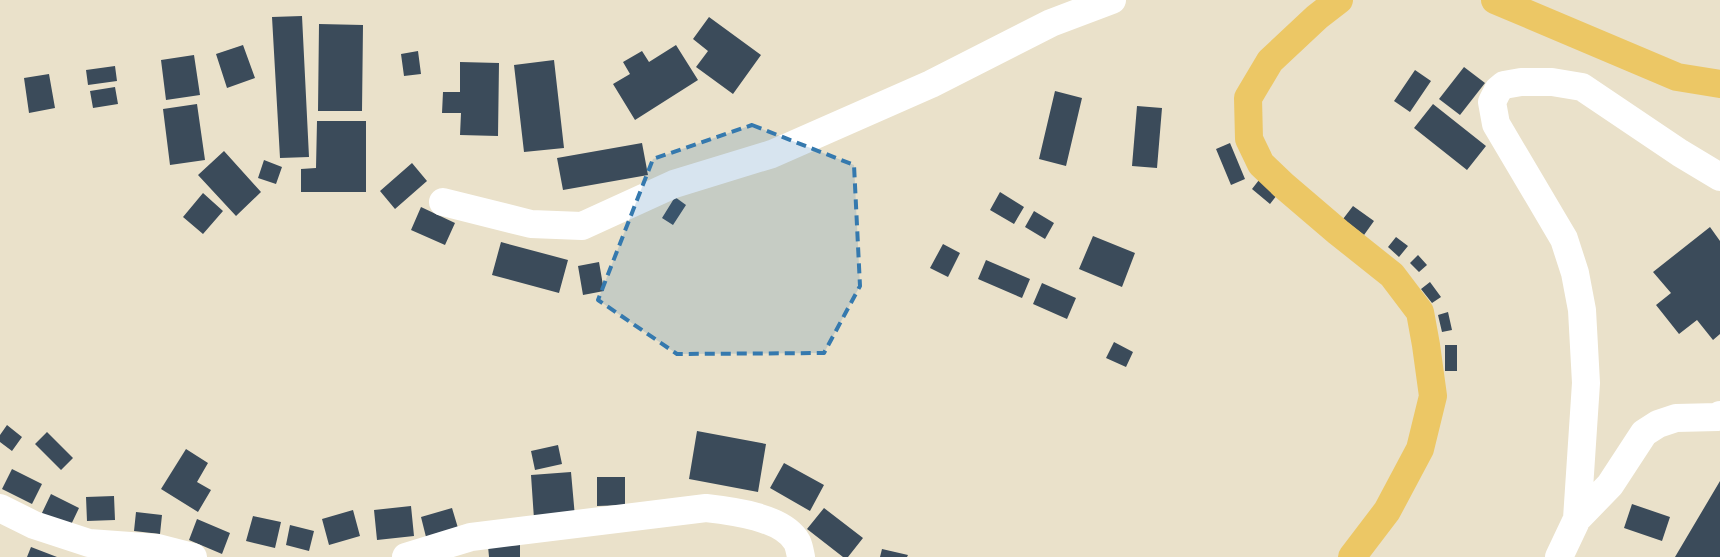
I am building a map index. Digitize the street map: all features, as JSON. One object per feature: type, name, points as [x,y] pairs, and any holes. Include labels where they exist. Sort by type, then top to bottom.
[{"type":"highway","points":[[1339,0],[1317,17],[1270,61],[1248,98],[1249,139],[1261,164],[1338,232],[1392,275],[1420,312],[1432,396],[1420,449],[1387,511],[1352,557]]},
{"type":"highway","points":[[1495,0],[1676,77],[1720,84]]},
{"type":"street","points":[[443,202],[531,224],[582,226],[674,184],[772,154],[931,84],[1051,23],[1112,0]]},
{"type":"street","points":[[1577,519],[1586,383],[1582,310],[1575,273],[1564,239],[1496,124],[1492,102],[1498,90],[1504,85],[1521,82],[1552,82],[1582,87],[1680,153],[1720,177]]},
{"type":"street","points":[[1559,557],[1577,519],[1610,484],[1644,433],[1658,424],[1676,418],[1718,417],[1720,415]]},
{"type":"street","points":[[0,508],[34,525],[89,543],[158,548],[193,557]]},
{"type":"street","points":[[406,557],[471,537],[706,508],[744,512],[782,527],[797,541],[801,557]]},
{"type":"highlighted area","points":[[752,125],[854,165],[860,286],[824,353],[677,354],[598,300],[653,159]]},
{"type":"building","points":[[302,16],[309,157],[280,158],[272,17]]},
{"type":"building","points":[[709,17],[761,55],[733,94],[696,67],[708,51],[693,39]]},
{"type":"building","points":[[319,24],[363,25],[362,111],[318,111]]},
{"type":"building","points":[[243,45],[255,78],[227,88],[216,54]]},
{"type":"building","points":[[676,45],[698,80],[635,120],[613,84],[630,74],[623,62],[642,51],[649,62]]},
{"type":"building","points":[[418,51],[421,74],[404,76],[401,54]]},
{"type":"building","points":[[194,55],[200,95],[166,100],[161,60]]},
{"type":"building","points":[[554,60],[564,148],[524,152],[514,65]]},
{"type":"building","points":[[460,62],[499,63],[498,136],[460,135],[461,113],[442,113],[443,92],[460,92]]},
{"type":"building","points":[[115,66],[117,81],[88,85],[86,70]]},
{"type":"building","points":[[1464,67],[1485,83],[1460,115],[1439,99]]},
{"type":"building","points":[[1415,70],[1431,81],[1410,112],[1394,101]]},
{"type":"building","points":[[49,74],[55,108],[29,113],[24,78]]},
{"type":"building","points":[[115,87],[118,104],[93,108],[90,91]]},
{"type":"building","points":[[1055,91],[1082,98],[1066,166],[1039,159]]},
{"type":"building","points":[[197,104],[205,160],[170,165],[163,109]]},
{"type":"building","points":[[1433,104],[1486,146],[1467,170],[1414,128]]},
{"type":"building","points":[[1137,106],[1162,108],[1157,168],[1132,166]]},
{"type":"building","points":[[317,121],[366,121],[366,192],[301,192],[301,169],[316,168]]},
{"type":"building","points":[[642,143],[648,175],[563,190],[557,158]]},
{"type":"building","points":[[1230,143],[1245,179],[1231,185],[1216,149]]},
{"type":"building","points":[[224,151],[261,192],[236,216],[198,175]]},
{"type":"building","points":[[264,160],[282,167],[276,184],[258,178]]},
{"type":"building","points":[[412,163],[427,181],[395,209],[380,191]]},
{"type":"building","points":[[1259,180],[1277,195],[1270,204],[1252,189]]},
{"type":"building","points":[[1000,192],[1024,207],[1014,224],[990,210]]},
{"type":"building","points":[[203,193],[223,211],[203,234],[183,217]]},
{"type":"building","points":[[675,197],[686,205],[673,225],[662,218]]},
{"type":"building","points":[[1353,206],[1374,221],[1364,235],[1343,219]]},
{"type":"building","points":[[421,207],[455,223],[445,245],[411,230]]},
{"type":"building","points":[[1034,211],[1054,223],[1045,239],[1025,227]]},
{"type":"building","points":[[1710,227],[1720,241],[1720,334],[1713,340],[1697,320],[1679,334],[1656,305],[1671,293],[1653,272]]},
{"type":"building","points":[[1093,236],[1135,253],[1122,287],[1079,269]]},
{"type":"building","points":[[1396,237],[1408,246],[1399,257],[1388,247]]},
{"type":"building","points":[[501,242],[568,260],[559,293],[492,275]]},
{"type":"building","points":[[943,244],[960,253],[948,277],[930,268]]},
{"type":"building","points":[[1418,255],[1427,265],[1419,272],[1410,263]]},
{"type":"building","points":[[986,260],[1030,279],[1022,298],[978,279]]},
{"type":"building","points":[[599,262],[604,291],[583,295],[578,266]]},
{"type":"building","points":[[1430,282],[1441,297],[1432,303],[1421,289]]},
{"type":"building","points":[[1042,283],[1076,298],[1067,319],[1033,304]]},
{"type":"building","points":[[1448,312],[1452,330],[1442,332],[1438,315]]},
{"type":"building","points":[[1114,342],[1133,352],[1126,367],[1106,358]]},
{"type":"building","points":[[1445,345],[1457,345],[1457,371],[1445,371]]},
{"type":"building","points":[[7,425],[22,437],[12,451],[0,442],[0,435]]},
{"type":"building","points":[[697,431],[766,444],[758,492],[689,479]]},
{"type":"building","points":[[47,432],[73,458],[61,470],[35,444]]},
{"type":"building","points":[[558,445],[562,464],[535,470],[531,451]]},
{"type":"building","points":[[186,449],[208,463],[197,482],[211,490],[198,512],[161,489]]},
{"type":"building","points":[[784,463],[824,485],[810,511],[770,488]]},
{"type":"building","points":[[12,469],[42,484],[32,504],[2,489]]},
{"type":"building","points":[[571,472],[575,517],[534,519],[531,475]]},
{"type":"building","points":[[597,477],[625,477],[625,505],[597,506]]},
{"type":"building","points":[[1720,481],[1720,557],[1675,557]]},
{"type":"building","points":[[51,494],[79,508],[69,529],[41,515]]},
{"type":"building","points":[[114,496],[115,520],[87,521],[86,497]]},
{"type":"building","points":[[1632,504],[1670,517],[1662,541],[1624,528]]},
{"type":"building","points":[[411,506],[414,536],[377,540],[374,510]]},
{"type":"building","points":[[452,508],[458,528],[426,537],[421,517]]},
{"type":"building","points":[[824,508],[863,538],[848,557],[843,557],[807,529]]},
{"type":"building","points":[[353,510],[360,536],[329,545],[322,519]]},
{"type":"building","points":[[136,512],[162,515],[160,534],[134,531]]},
{"type":"building","points":[[253,516],[281,522],[275,548],[246,541]]},
{"type":"building","points":[[197,519],[230,533],[222,554],[189,540]]},
{"type":"building","points":[[290,525],[314,531],[309,551],[286,545]]},
{"type":"building","points":[[520,545],[520,557],[489,557],[488,546]]},
{"type":"building","points":[[31,547],[57,557],[27,557]]},
{"type":"building","points":[[882,549],[908,555],[907,557],[880,557]]}]
